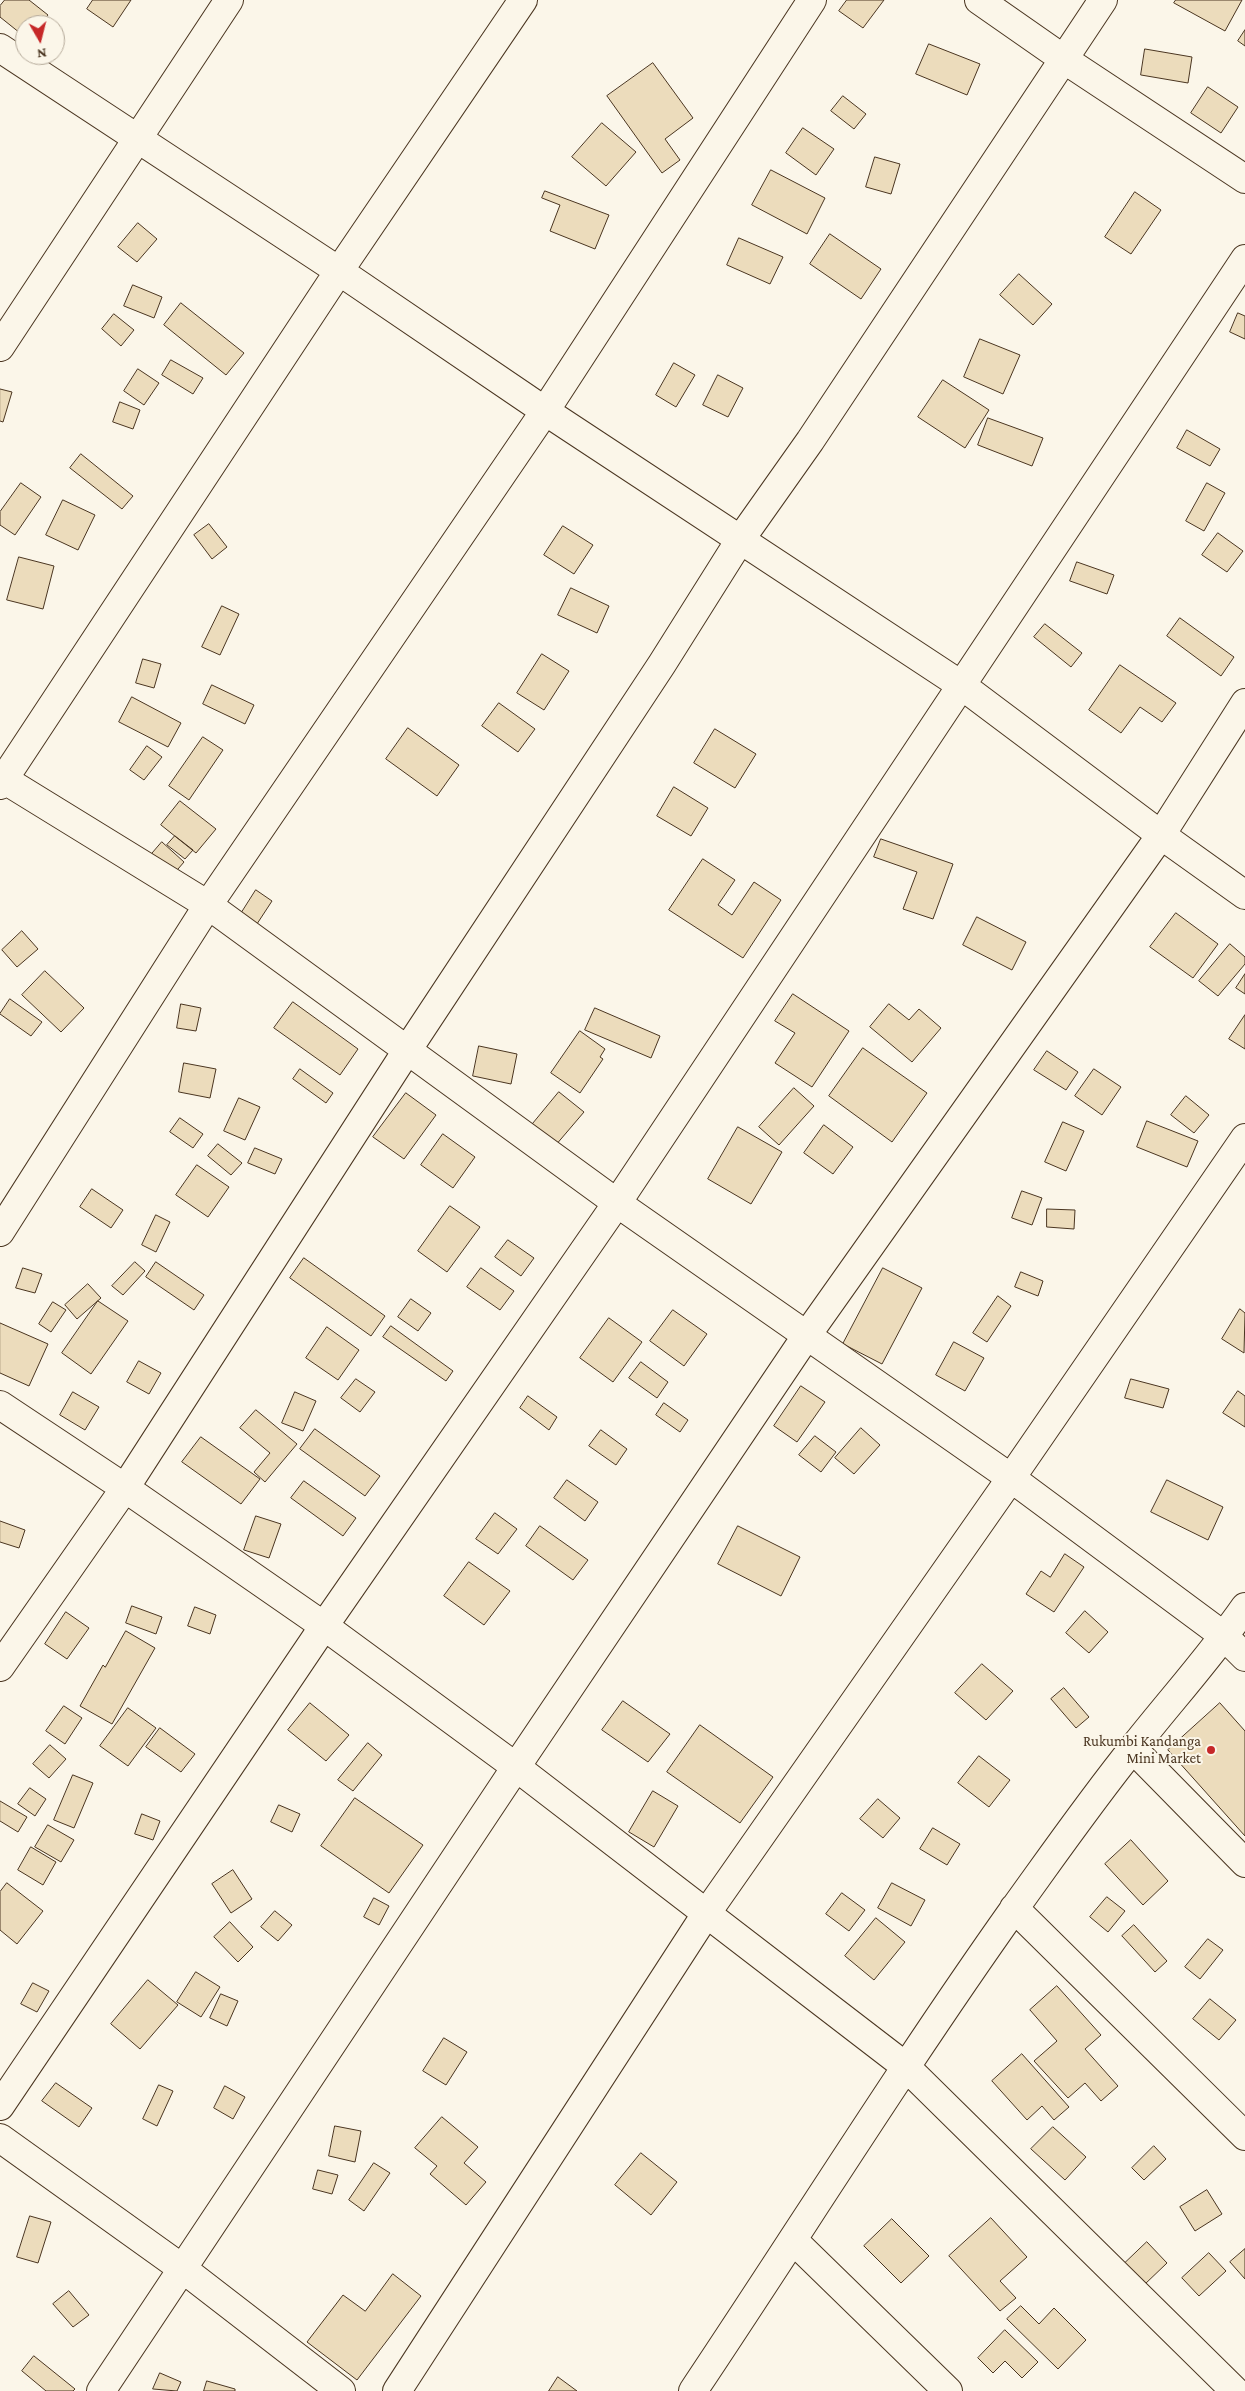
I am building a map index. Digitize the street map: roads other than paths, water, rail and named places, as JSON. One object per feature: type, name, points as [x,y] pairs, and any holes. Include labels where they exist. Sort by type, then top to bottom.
[{"type":"street","points":[[0,347],[229,0]]},
{"type":"street","points":[[522,0],[339,271],[1,780],[208,905],[617,1203],[1011,1478],[1224,1636],[1245,1657]]},
{"type":"street","points":[[0,1232],[208,905],[544,411],[812,0]]},
{"type":"street","points":[[979,0],[1065,60],[1245,179]]},
{"type":"street","points":[[0,1667],[125,1488],[408,1049],[662,664],[740,540],[810,441],[1065,60],[1103,0]]},
{"type":"street","points":[[0,48],[339,271],[544,411],[961,685],[1161,835],[1245,895]]},
{"type":"street","points":[[0,2106],[324,1626],[617,1203],[1245,258]]},
{"type":"street","points":[[101,2391],[516,1767],[807,1335],[1161,835],[1245,703]]},
{"type":"street","points":[[397,2391],[706,1914],[1011,1478],[1245,1138]]},
{"type":"street","points":[[0,1405],[125,1488],[324,1626],[516,1767],[905,2066],[1235,2391]]},
{"type":"street","points":[[697,2389],[905,2066],[1014,1908],[1133,1749],[1245,1607]]},
{"type":"street","points":[[1133,1749],[1245,1863]]},
{"type":"street","points":[[1014,1908],[1245,2136]]},
{"type":"street","points":[[0,2138],[183,2269],[341,2391]]},
{"type":"street","points":[[793,2240],[948,2391]]},
{"type":"place","name":"Rukumbi Kandanga Mini Market","points":[[1211,1750]]}]
